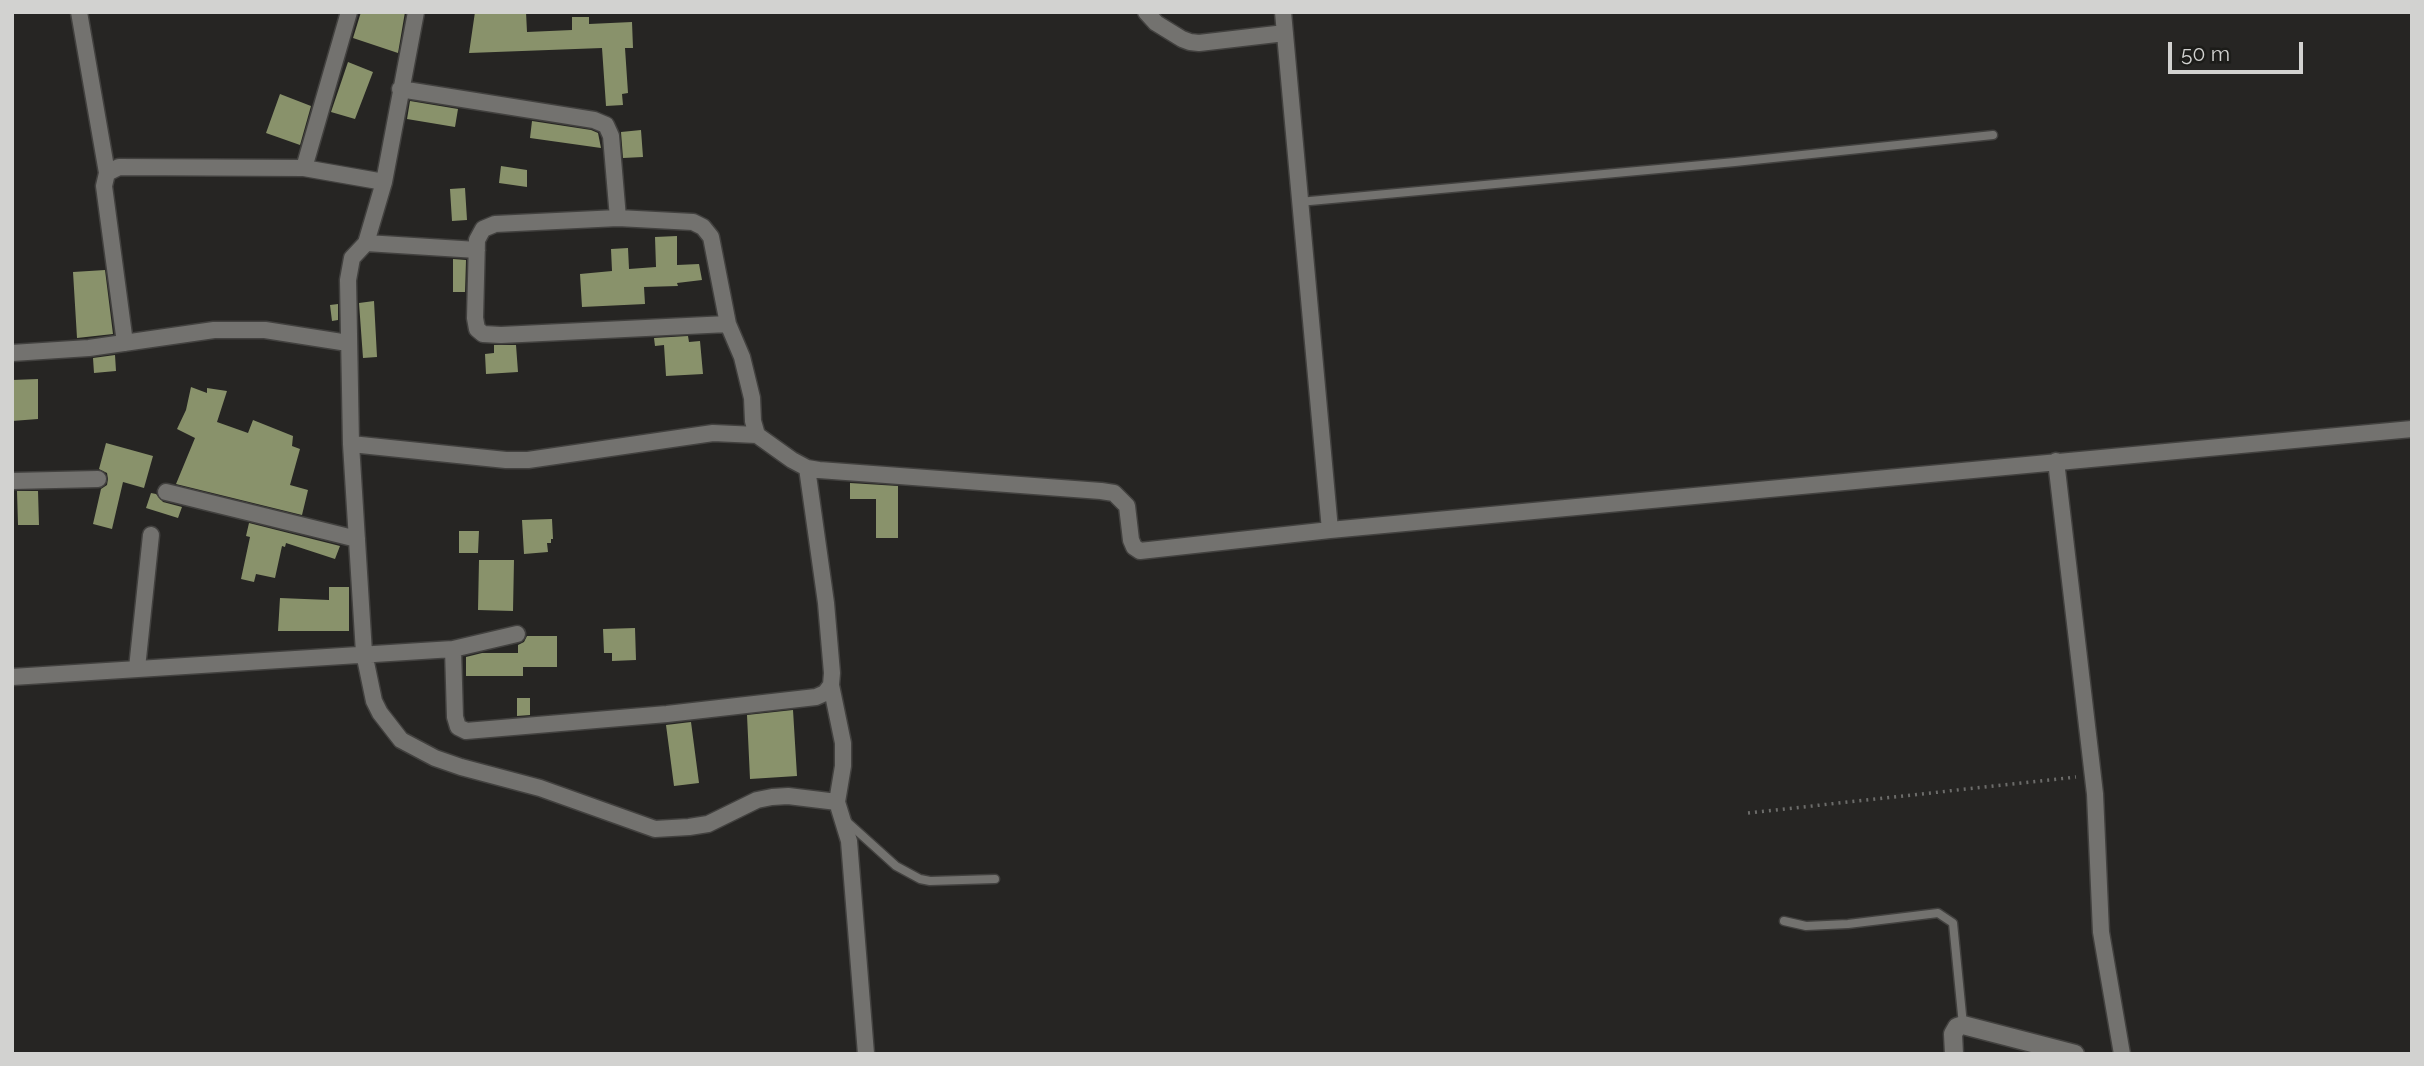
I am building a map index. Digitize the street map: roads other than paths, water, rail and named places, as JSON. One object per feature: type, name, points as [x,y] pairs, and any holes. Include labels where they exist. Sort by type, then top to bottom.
[{"type":"main road","points":[[1954,1054],[1953,1034],[1956,1027],[1963,1025],[2075,1054]]},
{"type":"street","points":[[79,12],[107,173],[104,186],[125,343]]},
{"type":"street","points":[[304,168],[349,12]]},
{"type":"street","points":[[416,12],[384,182],[366,243],[352,258],[348,280],[351,444],[363,653],[374,701],[389,727],[401,740],[435,758],[540,788],[655,829],[708,824],[757,800],[772,797],[788,796],[837,802]]},
{"type":"street","points":[[1146,12],[1156,23],[1182,40],[1190,42],[1285,33]]},
{"type":"street","points":[[1283,12],[1330,530]]},
{"type":"street","points":[[400,89],[594,120],[606,125],[611,136],[618,218]]},
{"type":"street","points":[[107,173],[119,167],[304,168],[384,182]]},
{"type":"street","points":[[728,324],[483,334],[477,329],[475,318],[477,240],[483,229],[495,224],[618,218],[693,222],[703,227],[711,237],[728,324],[743,357],[757,435]]},
{"type":"street","points":[[366,243],[477,250]]},
{"type":"street","points":[[12,353],[125,343],[214,330],[265,330],[348,343]]},
{"type":"street","points":[[351,444],[528,460],[713,433],[757,435],[807,468],[1114,493],[1127,506],[1131,540],[1134,547],[1140,551],[1330,530],[2412,429]]},
{"type":"street","points":[[2056,461],[2092,775],[2101,932],[2122,1054]]},
{"type":"street","points":[[807,468],[826,603],[831,685],[844,754],[837,802],[849,841],[866,1054]]},
{"type":"street","points":[[12,481],[98,479]]},
{"type":"street","points":[[166,492],[356,539]]},
{"type":"street","points":[[137,668],[151,535]]},
{"type":"street","points":[[12,677],[453,649],[517,634]]},
{"type":"street","points":[[453,649],[455,717],[458,727],[466,731],[667,714],[816,697],[825,693],[831,685]]},
{"type":"lane","points":[[1299,202],[1993,135]]},
{"type":"lane","points":[[843,818],[896,866],[920,879],[930,881],[996,878]]},
{"type":"lane","points":[[1784,921],[1806,926],[1848,925],[1938,913],[1947,918],[1952,923],[1955,938],[1963,1025]]}]
